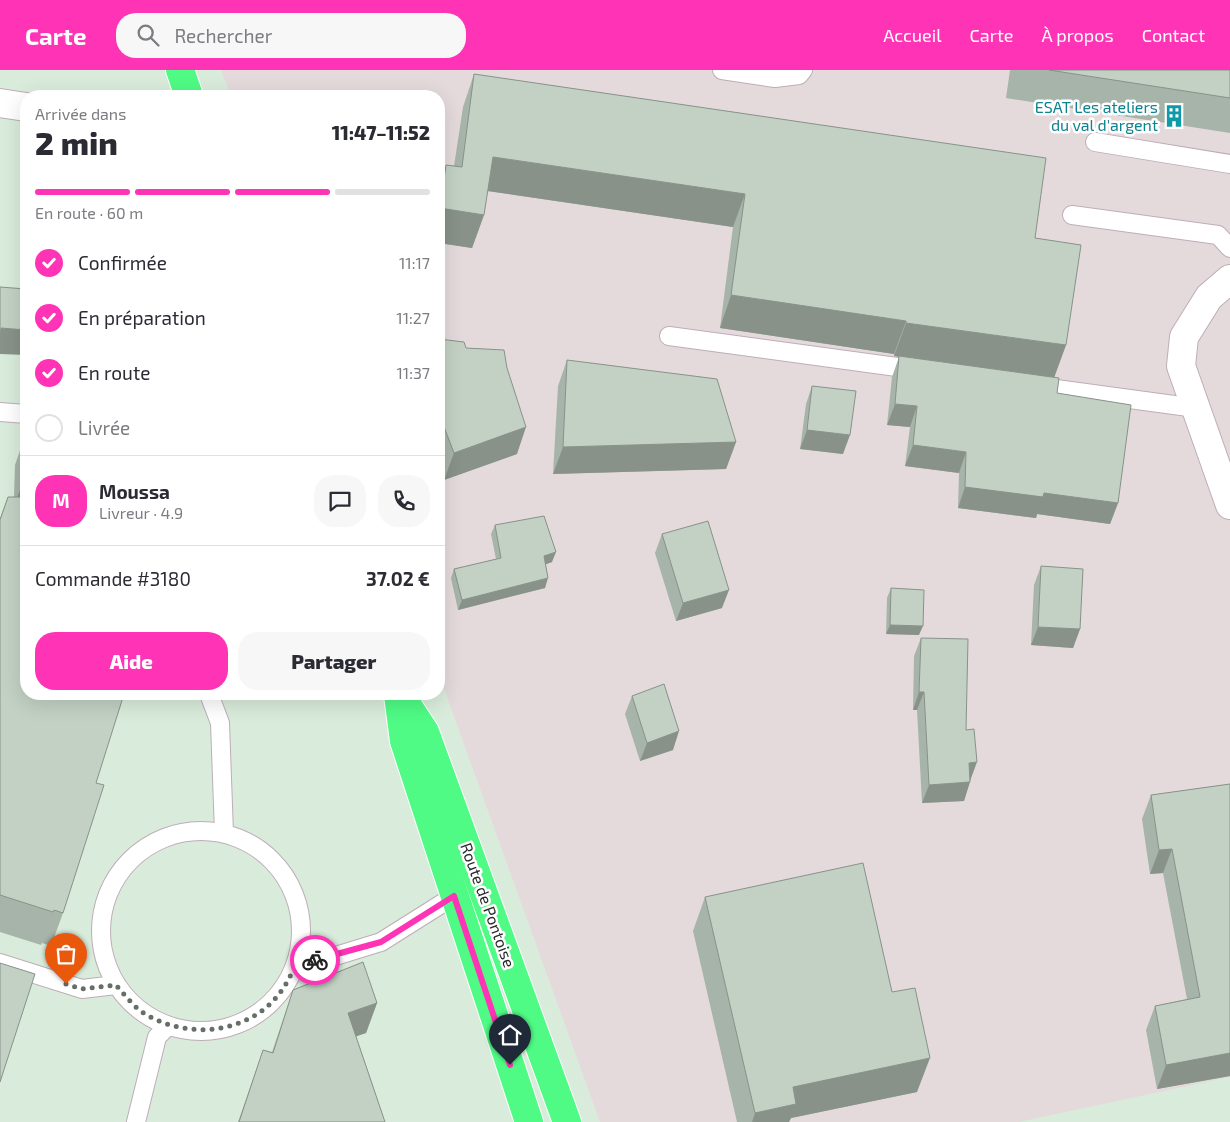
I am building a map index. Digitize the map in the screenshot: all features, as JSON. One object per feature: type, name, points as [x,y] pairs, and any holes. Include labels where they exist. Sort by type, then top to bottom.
[{"type":"main road","points":[[180,70],[187,90]]},
{"type":"main road","name":"Route de Pontoise","points":[[400,700],[404,740],[529,1122]]},
{"type":"main road","name":"Route de Pontoise","points":[[403,700],[426,732],[567,1122]]},
{"type":"street","points":[[0,103],[20,106]]},
{"type":"street","points":[[1230,279],[1209,296],[1184,336],[1181,366],[1230,505]]},
{"type":"lane","points":[[722,70],[776,78],[799,75],[803,70]]},
{"type":"lane","points":[[1095,142],[1230,164]]},
{"type":"lane","points":[[1072,215],[1218,236],[1230,248]]},
{"type":"lane","points":[[669,336],[932,372]]},
{"type":"lane","points":[[1020,384],[1196,408]]},
{"type":"lane","points":[[0,412],[20,414]]},
{"type":"lane","points":[[211,700],[220,723],[224,833]]},
{"type":"lane","points":[[190,831],[224,833],[255,846],[280,868],[296,897],[302,931],[297,963],[282,991],[259,1013],[230,1027],[199,1031],[168,1026],[139,1009],[116,985],[103,953],[101,920],[111,888],[130,860],[158,840],[190,831]]},
{"type":"lane","points":[[297,963],[330,958],[381,942],[454,896]]},
{"type":"lane","points":[[0,963],[82,989],[116,985]]},
{"type":"lane","points":[[136,1122],[157,1038],[168,1026]]},
{"type":"shaded area","points":[[221,70],[1230,70],[1230,1077],[1019,1122],[600,1122],[445,692],[445,90],[229,90]]},
{"type":"building","points":[[1049,70],[1230,70],[1230,98]]},
{"type":"building","points":[[474,74],[1046,158],[1035,238],[1081,245],[1066,345],[906,323],[906,321],[731,295],[745,194],[493,157],[484,215],[445,209],[446,165],[462,167]]},
{"type":"building","points":[[0,287],[20,289],[20,330],[1,328],[0,340]]},
{"type":"building","points":[[445,340],[464,342],[466,348],[504,350],[507,368],[526,427],[454,453],[445,430]]},
{"type":"building","points":[[899,356],[1059,378],[1057,393],[1131,405],[1118,503],[1044,493],[1043,497],[965,487],[966,452],[913,445],[917,406],[895,404]]},
{"type":"building","points":[[567,360],[717,379],[736,442],[563,447]]},
{"type":"building","points":[[812,386],[856,391],[850,435],[807,430]]},
{"type":"building","points":[[8,497],[20,497],[20,700],[122,700],[96,783],[104,785],[63,913],[54,910],[53,912],[0,895],[0,520]]},
{"type":"building","points":[[544,516],[556,552],[544,556],[548,578],[462,600],[454,569],[501,558],[495,525]]},
{"type":"building","points":[[708,521],[729,590],[683,603],[662,534]]},
{"type":"building","points":[[1041,566],[1083,569],[1080,629],[1038,627]]},
{"type":"building","points":[[891,588],[924,590],[923,626],[890,625]]},
{"type":"building","points":[[921,638],[968,639],[966,730],[974,729],[977,762],[969,763],[970,782],[929,785],[924,692],[919,692]]},
{"type":"building","points":[[664,684],[679,731],[647,743],[632,696]]},
{"type":"building","points":[[1230,784],[1230,1053],[1166,1065],[1155,1006],[1200,997],[1172,849],[1159,850],[1151,795]]},
{"type":"building","points":[[863,863],[892,992],[915,988],[930,1058],[793,1087],[796,1104],[755,1113],[705,897]]},
{"type":"building","points":[[363,962],[377,1003],[348,1013],[385,1122],[239,1122],[263,1050],[273,1053],[293,990]]},
{"type":"building","points":[[0,963],[35,974],[0,1082]]},
{"type":"way so far","points":[[66,984],[82,989],[116,985],[139,1009],[168,1026],[199,1031],[230,1027],[259,1013],[282,991],[297,963],[315,960]]},
{"type":"place","name":"ESAT Les ateliers du val d'argent","points":[[1174,116]]},
{"type":"route","points":[[315,960],[330,958],[381,942],[441,902],[454,896],[510,1065]]}]
